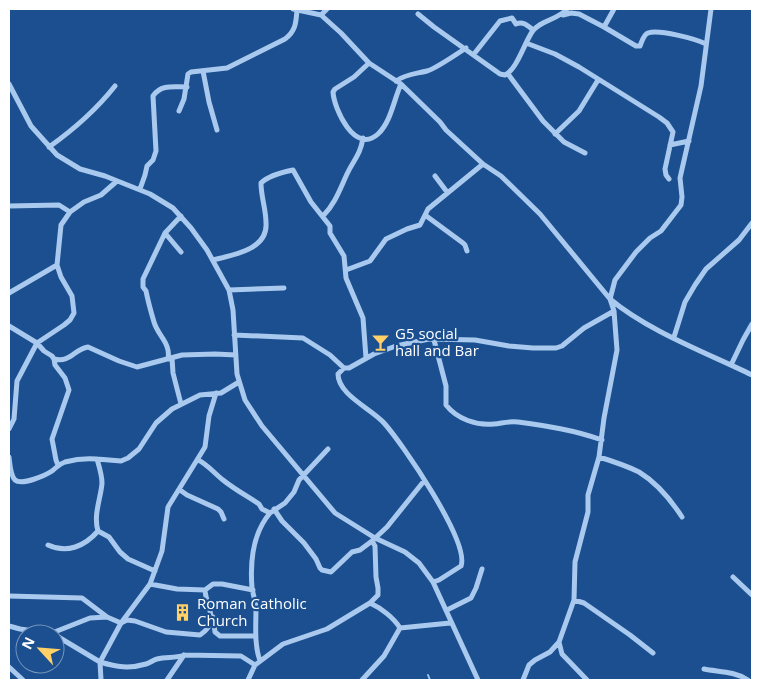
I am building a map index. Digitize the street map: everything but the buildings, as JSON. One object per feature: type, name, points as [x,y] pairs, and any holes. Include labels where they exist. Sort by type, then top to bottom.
[{"type":"street","points":[[179,111],[187,87],[188,74],[191,72],[227,68],[285,39],[291,35],[295,28],[295,9],[321,15],[369,62],[398,82],[446,130],[483,164],[501,176],[540,214],[610,299],[639,320],[752,375]]},
{"type":"street","points":[[321,15],[327,9]]},
{"type":"street","points":[[563,15],[567,9]]},
{"type":"street","points":[[604,27],[614,9]]},
{"type":"street","points":[[523,680],[529,665],[548,653],[559,642],[574,600],[577,552],[588,512],[588,495],[599,457],[604,418],[617,350],[614,311],[610,299],[615,280],[650,238],[661,231],[681,205],[680,178],[701,86],[711,9]]},
{"type":"street","points":[[508,74],[533,30],[542,23],[571,13],[579,14],[636,46],[640,46],[645,35],[650,32],[684,36],[706,44]]},
{"type":"street","points":[[418,14],[500,74],[508,74]]},
{"type":"street","points":[[474,54],[500,21],[512,18],[516,24],[520,22],[526,24],[533,30]]},
{"type":"street","points":[[526,43],[563,58],[620,92],[667,124],[673,132],[665,169],[669,179]]},
{"type":"street","points":[[369,62],[354,77],[335,88],[333,92],[344,126],[363,138],[373,138],[382,129],[389,116],[398,82],[402,76],[426,71],[466,48]]},
{"type":"street","points":[[203,71],[217,130]]},
{"type":"street","points":[[508,74],[543,121],[564,142],[585,153]]},
{"type":"street","points":[[556,134],[580,111],[598,80]]},
{"type":"street","points":[[9,84],[31,126],[64,161],[80,169],[140,189],[169,204],[191,228],[213,260],[229,290],[233,310],[239,382],[245,400],[262,426],[335,513],[374,540],[405,552],[414,558],[433,582],[478,680]]},
{"type":"street","points":[[49,147],[75,128],[106,98],[115,86]]},
{"type":"street","points":[[140,189],[147,166],[153,160],[156,151],[153,96],[162,87],[187,87]]},
{"type":"street","points":[[323,216],[335,201],[346,176],[356,161],[363,138]]},
{"type":"street","points":[[670,145],[689,141]]},
{"type":"street","points":[[346,270],[370,261],[386,239],[407,229],[420,226],[428,209],[483,164]]},
{"type":"street","points":[[213,260],[243,252],[261,240],[267,226],[261,183],[271,177],[292,170],[311,202],[330,226],[330,233],[344,256],[346,278],[363,318],[366,358]]},
{"type":"street","points":[[436,176],[447,192]]},
{"type":"street","points":[[9,429],[14,419],[17,381],[37,343],[64,325],[74,313],[72,296],[61,277],[57,265],[61,226],[70,212],[84,202],[101,195],[117,182]]},
{"type":"street","points":[[9,206],[59,205],[70,212]]},
{"type":"street","points":[[425,215],[463,243],[466,251]]},
{"type":"street","points":[[181,216],[165,233],[146,272],[143,284],[155,327],[166,343],[181,404]]},
{"type":"street","points":[[674,338],[685,302],[695,285],[706,270],[740,240],[752,223]]},
{"type":"street","points":[[165,233],[181,252]]},
{"type":"street","points":[[9,293],[57,265]]},
{"type":"street","points":[[229,290],[284,288]]},
{"type":"street","points":[[433,582],[461,566],[462,556],[446,517],[434,494],[405,449],[383,422],[341,386],[338,374],[344,368],[349,368],[366,358],[396,346],[429,338],[434,340],[475,340],[509,346],[556,348],[562,346],[584,328],[614,311]]},
{"type":"street","points":[[731,364],[752,324]]},
{"type":"street","points":[[9,326],[37,343],[54,359],[68,359],[88,347],[137,367],[197,354],[236,355]]},
{"type":"street","points":[[234,335],[304,338],[324,350],[344,368]]},
{"type":"street","points":[[434,340],[446,386],[446,405],[457,416],[471,422],[486,425],[514,422],[558,428],[602,440]]},
{"type":"street","points":[[54,359],[55,365],[65,378],[69,390],[52,439],[58,465]]},
{"type":"street","points":[[9,457],[12,475],[18,482],[30,480],[53,470],[58,465],[79,459],[122,461],[139,449],[160,419],[181,404],[200,396],[228,390],[239,382]]},
{"type":"street","points":[[101,680],[100,662],[121,623],[150,584],[155,572],[162,551],[168,507],[205,447],[208,416],[216,393]]},
{"type":"street","points":[[257,663],[255,636],[256,604],[252,590],[251,574],[255,545],[260,528],[272,511],[285,503],[304,475],[328,450]]},
{"type":"street","points":[[599,457],[638,472],[650,480],[670,499],[682,518]]},
{"type":"street","points":[[97,459],[102,483],[96,525],[98,531],[109,537],[128,559],[155,572]]},
{"type":"street","points":[[198,460],[262,508],[272,511],[304,543],[322,570],[331,572],[352,552],[360,550],[374,540],[399,513],[424,481]]},
{"type":"street","points":[[180,490],[218,509],[224,520]]},
{"type":"street","points":[[48,545],[56,549],[74,548],[83,545],[98,531]]},
{"type":"street","points":[[248,680],[257,663],[283,644],[327,629],[370,604],[378,595],[374,540]]},
{"type":"street","points":[[446,610],[471,598],[482,569]]},
{"type":"street","points":[[733,577],[752,595]]},
{"type":"street","points":[[150,584],[178,589],[205,590],[213,584],[252,590]]},
{"type":"street","points":[[205,590],[215,632],[220,636],[255,636]]},
{"type":"street","points":[[9,596],[82,598],[107,617],[121,623],[132,620],[166,632],[200,635],[207,629],[211,616]]},
{"type":"street","points":[[574,600],[584,604],[653,653]]},
{"type":"street","points":[[370,604],[397,622],[400,628]]},
{"type":"street","points":[[65,629],[90,618],[107,617]]},
{"type":"street","points":[[400,628],[450,622]]},
{"type":"street","points":[[362,680],[384,656],[400,628]]},
{"type":"street","points":[[65,641],[100,662],[125,668],[146,664],[157,659],[177,658],[184,654],[241,656],[257,663]]},
{"type":"street","points":[[559,642],[562,654],[586,680]]},
{"type":"street","points":[[548,653],[562,654]]},
{"type":"street","points":[[167,680],[184,654]]},
{"type":"street","points":[[9,668],[23,680]]},
{"type":"street","points":[[704,670],[720,670],[736,674],[748,680]]},
{"type":"waterway","points":[[428,675],[430,680]]},
{"type":"place","name":"G5 social hall and Bar","points":[[381,342]]},
{"type":"place","name":"Roman Catholic Church","points":[[183,612]]}]
